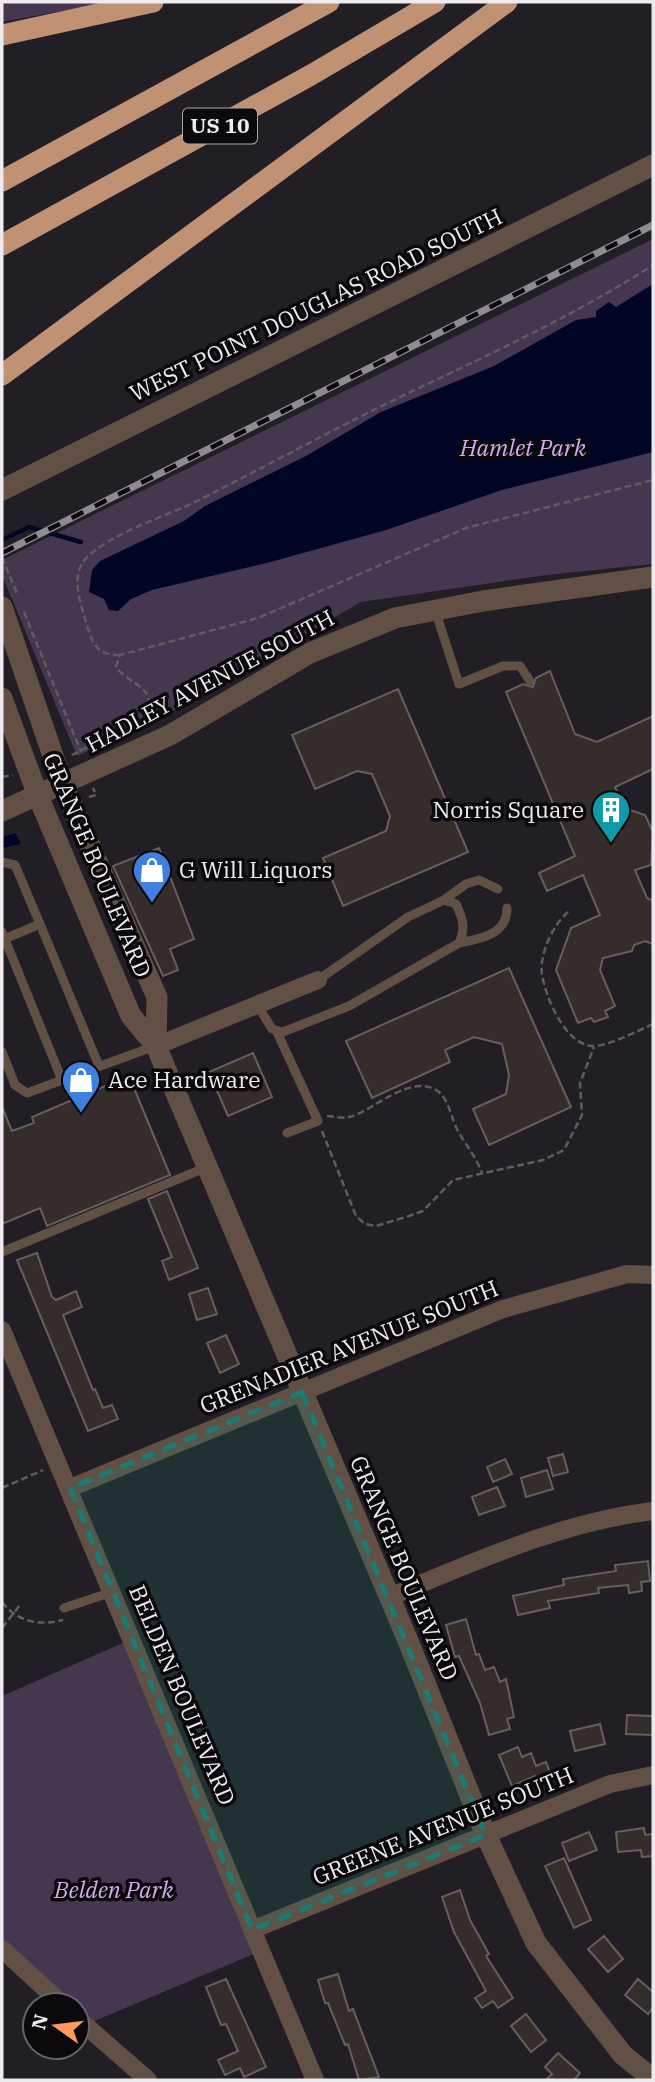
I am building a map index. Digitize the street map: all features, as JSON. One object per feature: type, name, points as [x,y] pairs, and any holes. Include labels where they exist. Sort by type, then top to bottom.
[{"type":"highway","points":[[2,35],[153,2]]},
{"type":"highway","name":"US 10","points":[[2,181],[330,2]]},
{"type":"highway","name":"US 10","points":[[2,246],[311,75],[435,2]]},
{"type":"highway","points":[[2,375],[506,2]]},
{"type":"street","name":"WEST POINT DOUGLAS ROAD SOUTH","points":[[2,490],[653,165]]},
{"type":"street","name":"HADLEY AVENUE SOUTH","points":[[2,811],[170,735],[310,653],[395,618],[653,577]]},
{"type":"street","name":"GRANGE BOULEVARD","points":[[10,602],[63,785],[157,997],[156,1046]]},
{"type":"street","name":"GRANGE BOULEVARD","points":[[2,698],[38,796],[131,1016],[156,1046],[389,1597],[486,1835],[536,1943],[623,2055],[653,2079]]},
{"type":"street","points":[[156,1046],[318,980]]},
{"type":"street","name":"GRENADIER AVENUE SOUTH","points":[[70,1488],[503,1309],[627,1274],[653,1275]]},
{"type":"street","name":"BELDEN BOULEVARD","points":[[2,1330],[315,2080]]},
{"type":"street","points":[[389,1597],[495,1554],[583,1525],[653,1511]]},
{"type":"street","name":"GREENE AVENUE SOUTH","points":[[252,1930],[610,1784],[653,1775]]},
{"type":"street","points":[[2,1949],[48,1991]]},
{"type":"street","points":[[91,2030],[148,2080]]},
{"type":"lane","points":[[435,610],[459,684],[510,663],[520,666],[530,681]]},
{"type":"lane","points":[[2,862],[15,865],[99,1066]]},
{"type":"lane","points":[[318,980],[408,917],[444,900],[466,884],[479,880],[498,889]]},
{"type":"lane","points":[[444,900],[456,904],[464,922],[464,933],[459,943]]},
{"type":"lane","points":[[277,1032],[349,1006],[459,943],[495,932],[503,925],[507,908]]},
{"type":"lane","points":[[40,925],[3,937],[62,1080]]},
{"type":"lane","points":[[258,1006],[277,1032],[318,1121],[287,1133]]},
{"type":"lane","points":[[2,1052],[15,1085],[27,1093],[156,1046]]},
{"type":"lane","points":[[2,1252],[208,1167]]},
{"type":"lane","points":[[64,1608],[112,1592]]},
{"type":"path","points":[[653,264],[585,308],[308,442],[193,503],[147,523],[94,553],[83,562],[78,575],[82,608],[92,643],[102,654],[120,655],[258,618],[466,528],[653,480]]},
{"type":"path","points":[[2,557],[10,602]]},
{"type":"path","points":[[55,761],[86,750],[144,718],[150,706],[148,695],[142,687],[124,678],[116,667],[120,655]]},
{"type":"path","points":[[568,912],[555,924],[542,974],[561,1023],[569,1035],[582,1044],[594,1047],[653,1024]]},
{"type":"path","points":[[482,1173],[474,1152],[458,1131],[439,1092],[424,1086],[412,1088],[347,1118],[328,1116],[318,1121],[356,1216],[365,1224],[376,1226],[423,1211],[453,1180],[543,1160],[564,1150],[582,1115],[580,1083],[594,1047]]},
{"type":"path","points":[[2,1488],[60,1464]]},
{"type":"path","points":[[2,1602],[13,1614],[33,1622],[53,1623],[80,1613],[76,1604]]},
{"type":"path","points":[[2,1628],[20,1605]]},
{"type":"highlighted area","points":[[302,1392],[486,1835],[252,1930],[70,1488]]},
{"type":"green space","points":[[2,2],[110,2],[2,22]]},
{"type":"green space","name":"Hamlet Park","points":[[653,239],[653,564],[546,575],[361,602],[161,718],[77,756],[2,575],[2,560]]},
{"type":"green space","name":"Belden Park","points":[[132,1639],[261,1951],[91,2022],[91,1991],[48,1991],[2,1949],[2,1696]]},
{"type":"water","points":[[653,284],[653,452],[502,490],[386,530],[267,563],[152,590],[131,599],[118,611],[109,610],[104,599],[89,592],[92,570],[100,561],[184,521],[205,506],[306,456],[381,412],[494,366],[576,320],[596,317],[596,311],[609,302],[616,307]]},
{"type":"water","points":[[15,833],[21,844],[2,848],[2,837]]},
{"type":"building","name":"Norris Square","points":[[550,671],[575,734],[597,742],[653,716],[653,769],[615,787],[624,808],[645,815],[653,832],[651,865],[635,870],[647,898],[653,901],[653,944],[645,941],[634,945],[632,951],[603,958],[600,970],[615,1006],[605,1011],[608,1017],[594,1022],[591,1018],[578,1023],[556,970],[571,928],[600,915],[583,875],[547,891],[539,873],[575,856],[506,692],[523,684],[533,687],[536,678]]},
{"type":"building","name":"Norris Square","points":[[398,689],[468,852],[343,906],[323,858],[386,831],[390,816],[372,774],[357,771],[315,789],[292,735]]},
{"type":"building","name":"G Will Liquors","points":[[159,848],[194,939],[170,949],[178,970],[163,976],[113,866]]},
{"type":"building","points":[[509,968],[571,1107],[489,1145],[473,1109],[506,1094],[509,1075],[502,1044],[474,1037],[445,1050],[450,1062],[372,1098],[346,1041]]},
{"type":"building","points":[[253,1053],[272,1097],[228,1116],[209,1072]]},
{"type":"building","points":[[129,1076],[170,1175],[47,1226],[40,1208],[2,1224],[2,1107],[12,1131],[34,1123],[32,1117]]},
{"type":"building","points":[[167,1191],[198,1268],[169,1280],[162,1261],[172,1257],[148,1199]]},
{"type":"building","points":[[37,1253],[52,1297],[56,1300],[76,1291],[82,1307],[63,1315],[93,1390],[95,1389],[103,1408],[112,1405],[118,1419],[88,1431],[17,1260]]},
{"type":"building","points":[[208,1288],[217,1314],[197,1320],[189,1294]]},
{"type":"building","points":[[226,1335],[239,1364],[220,1373],[207,1343]]},
{"type":"building","points":[[563,1454],[568,1472],[553,1476],[548,1458]]},
{"type":"building","points":[[505,1459],[512,1474],[493,1482],[487,1467]]},
{"type":"building","points":[[547,1470],[553,1489],[526,1497],[521,1478]]},
{"type":"building","points":[[497,1487],[505,1506],[479,1515],[472,1497]]},
{"type":"building","points":[[648,1561],[650,1581],[641,1582],[642,1591],[629,1593],[628,1585],[598,1588],[599,1593],[548,1601],[550,1608],[518,1615],[513,1596],[564,1585],[563,1579],[616,1571],[615,1565]]},
{"type":"building","points":[[466,1619],[476,1655],[479,1654],[485,1670],[494,1667],[500,1682],[506,1679],[514,1717],[507,1719],[510,1729],[489,1735],[480,1703],[459,1656],[455,1657],[446,1625]]},
{"type":"building","points":[[627,1715],[653,1716],[653,1735],[626,1734]]},
{"type":"building","points":[[600,1724],[605,1744],[575,1751],[570,1731]]},
{"type":"building","points":[[518,1747],[522,1757],[531,1753],[536,1766],[546,1762],[552,1778],[539,1784],[535,1776],[512,1786],[499,1755]]},
{"type":"building","points":[[644,1828],[645,1835],[653,1834],[653,1856],[642,1857],[641,1850],[618,1852],[616,1832]]},
{"type":"building","points":[[589,1832],[597,1850],[569,1861],[562,1843]]},
{"type":"building","points":[[564,1858],[591,1920],[574,1928],[545,1866]]},
{"type":"building","points":[[460,1890],[470,1920],[489,1954],[486,1956],[513,1998],[498,2008],[493,2001],[482,2008],[475,1998],[486,1991],[454,1932],[442,1897]]},
{"type":"building","points":[[604,1936],[623,1959],[608,1972],[588,1949]]},
{"type":"building","points":[[338,1974],[349,2011],[353,2009],[379,2077],[359,2080],[348,2044],[345,2045],[328,2003],[325,2003],[318,1980]]},
{"type":"building","points":[[226,1979],[266,2067],[244,2077],[240,2068],[225,2075],[218,2060],[238,2051],[226,2024],[221,2025],[206,1987]]},
{"type":"building","points":[[638,1979],[653,1992],[653,2008],[648,2014],[625,1995]]},
{"type":"building","points":[[526,2014],[546,2040],[531,2052],[511,2026]]},
{"type":"building","points":[[558,2053],[580,2073],[574,2080],[546,2080],[552,2074],[545,2067]]},
{"type":"waterway","points":[[2,540],[29,527],[81,542]]},
{"type":"railway","points":[[2,553],[653,225]]},
{"type":"place","name":"Norris Square","points":[[611,844]]},
{"type":"place","name":"G Will Liquors","points":[[152,904]]},
{"type":"place","name":"Ace Hardware","points":[[81,1114]]}]
